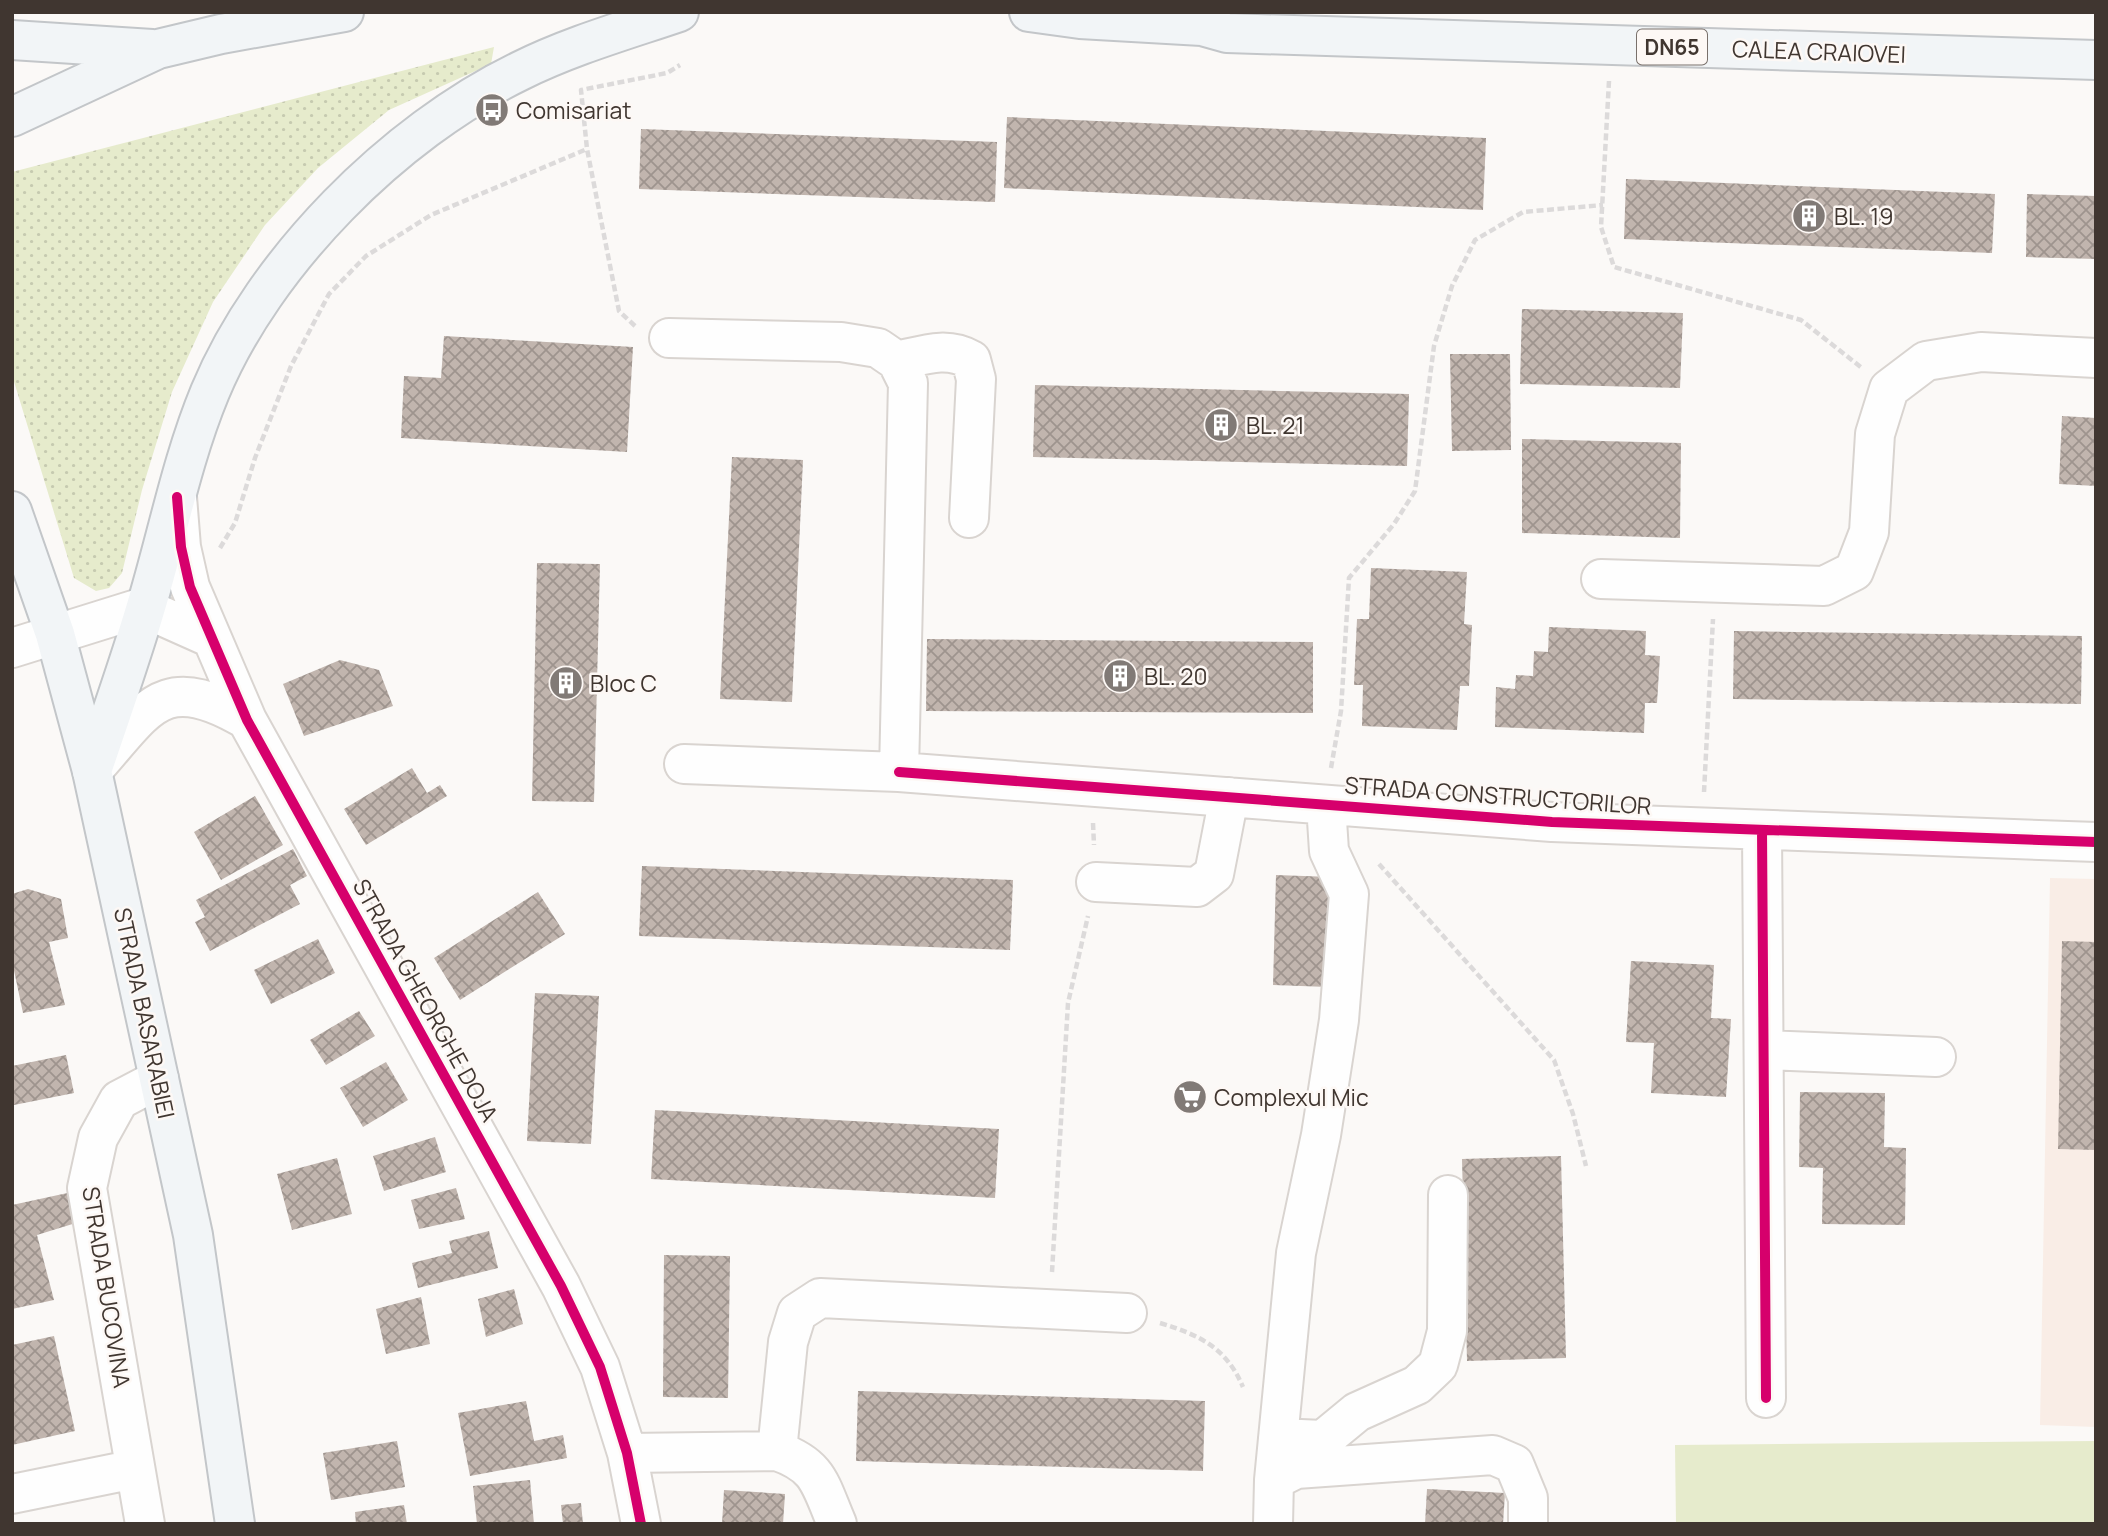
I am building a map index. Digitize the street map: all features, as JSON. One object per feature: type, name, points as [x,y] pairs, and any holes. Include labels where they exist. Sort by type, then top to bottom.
[{"type":"main road","points":[[12,117],[158,49],[220,34],[344,12]]},
{"type":"main road","points":[[92,771],[145,610],[196,429],[236,340],[292,256],[332,211],[426,130],[471,99],[521,71],[679,12]]},
{"type":"main road","points":[[1029,12],[1092,20],[1193,19]]},
{"type":"main road","points":[[1248,33],[1287,12]]},
{"type":"main road","name":"CALEA CRAIOVEI","points":[[1193,19],[1227,33],[2096,60]]},
{"type":"main road","points":[[12,40],[158,49]]},
{"type":"main road","name":"STRADA BASARABIEI","points":[[12,511],[55,634],[92,771],[193,1235],[236,1524]]},
{"type":"street","points":[[669,338],[841,342],[878,348],[897,360],[908,383],[899,772]]},
{"type":"street","points":[[897,360],[936,352],[957,352],[971,360],[976,379],[969,518]]},
{"type":"street","points":[[1601,579],[1824,586],[1854,571],[1869,532],[1875,434],[1889,389],[1926,361],[1980,352],[2096,358]]},
{"type":"street","name":"STRADA GHEORGHE DOJA","points":[[177,496],[186,570],[209,637],[247,720],[561,1286],[600,1367],[627,1453],[641,1524]]},
{"type":"street","points":[[12,648],[126,610],[145,610],[209,637]]},
{"type":"street","points":[[92,771],[148,709],[166,698],[208,698],[247,720]]},
{"type":"street","name":"STRADA CONSTRUCTORILOR","points":[[684,764],[899,772],[1552,822],[2096,842]]},
{"type":"street","points":[[1096,882],[1197,887],[1214,874],[1229,797]]},
{"type":"street","points":[[1273,1524],[1274,1480],[1296,1253],[1321,1135],[1339,1020],[1349,894],[1329,851],[1325,805]]},
{"type":"street","points":[[1762,830],[1766,1398]]},
{"type":"street","points":[[1764,1050],[1936,1057]]},
{"type":"street","name":"STRADA BUCOVINA","points":[[145,1524],[87,1188],[98,1138],[118,1100],[159,1079]]},
{"type":"street","points":[[1278,1438],[1323,1440],[1357,1412],[1417,1385],[1437,1365],[1447,1331],[1448,1195]]},
{"type":"street","points":[[777,1451],[788,1342],[797,1313],[820,1298],[1127,1313]]},
{"type":"street","points":[[627,1453],[777,1451],[799,1459],[818,1476],[837,1524]]},
{"type":"street","points":[[1274,1480],[1296,1469],[1493,1455],[1514,1464],[1528,1499],[1528,1524]]},
{"type":"street","points":[[12,1494],[135,1469]]},
{"type":"path","points":[[669,338],[648,334],[636,328],[620,311],[587,149],[581,90],[667,73],[680,65]]},
{"type":"path","points":[[1609,77],[1601,227],[1614,267],[1801,320],[1889,389]]},
{"type":"path","points":[[186,570],[215,558],[235,523],[255,458],[291,366],[328,294],[366,256],[431,215],[587,149]]},
{"type":"path","points":[[1325,805],[1340,711],[1349,578],[1394,524],[1415,491],[1434,346],[1452,286],[1475,240],[1523,212],[1603,205]]},
{"type":"path","points":[[1702,828],[1715,583]]},
{"type":"path","points":[[1051,1310],[1068,1003],[1096,882],[1091,787]]},
{"type":"path","points":[[1371,856],[1554,1060],[1573,1114],[1586,1166]]},
{"type":"path","points":[[1127,1313],[1206,1339],[1228,1361],[1243,1385],[1244,1399]]},
{"type":"shaded area","points":[[2050,878],[2096,879],[2096,1427],[2040,1425]]},
{"type":"green space","points":[[494,47],[491,64],[389,110],[318,168],[265,225],[213,302],[172,392],[142,490],[122,573],[109,588],[96,591],[74,578],[12,375],[12,172]]},
{"type":"green space","points":[[2096,1441],[2096,1524],[1676,1524],[1675,1445]]},
{"type":"building","points":[[1007,117],[1486,138],[1483,210],[1004,188]]},
{"type":"building","points":[[641,129],[997,142],[995,202],[639,189]]},
{"type":"building","name":"BL. 19","points":[[1626,179],[1995,194],[1992,253],[1624,239]]},
{"type":"building","points":[[2027,194],[2096,196],[2096,259],[2026,257]]},
{"type":"building","points":[[1522,309],[1683,313],[1680,388],[1520,384]]},
{"type":"building","points":[[444,336],[633,347],[627,452],[401,438],[404,376],[441,378]]},
{"type":"building","points":[[1450,354],[1510,354],[1511,450],[1452,451]]},
{"type":"building","name":"BL. 21","points":[[1035,385],[1409,394],[1407,466],[1033,457]]},
{"type":"building","points":[[2062,416],[2096,418],[2096,486],[2059,484]]},
{"type":"building","points":[[1522,439],[1681,443],[1680,538],[1522,533]]},
{"type":"building","points":[[732,457],[803,460],[792,702],[720,699]]},
{"type":"building","name":"Bloc C","points":[[537,563],[600,564],[594,802],[532,801]]},
{"type":"building","points":[[1371,568],[1467,572],[1464,624],[1472,625],[1469,686],[1460,686],[1457,730],[1362,726],[1363,685],[1354,685],[1357,619],[1369,619]]},
{"type":"building","points":[[1549,627],[1646,631],[1645,655],[1660,656],[1657,703],[1645,703],[1644,733],[1495,727],[1496,687],[1515,689],[1516,675],[1533,676],[1534,651],[1548,652]]},
{"type":"building","points":[[1734,631],[2082,636],[2081,704],[1733,699]]},
{"type":"building","name":"BL. 20","points":[[927,639],[1313,642],[1313,713],[926,711]]},
{"type":"building","points":[[340,660],[379,670],[393,706],[304,736],[283,684]]},
{"type":"building","points":[[412,768],[427,793],[440,785],[447,796],[366,845],[344,809]]},
{"type":"building","points":[[255,796],[283,845],[221,880],[194,832]]},
{"type":"building","points":[[293,849],[307,876],[290,885],[300,904],[210,951],[195,922],[205,917],[196,900]]},
{"type":"building","points":[[642,866],[1013,880],[1010,950],[639,936]]},
{"type":"building","points":[[1276,875],[1332,877],[1328,987],[1273,985]]},
{"type":"building","points":[[28,889],[61,899],[68,938],[49,942],[65,1005],[23,1013],[12,961],[12,894]]},
{"type":"building","points":[[538,892],[565,934],[460,1000],[434,958]]},
{"type":"building","points":[[318,939],[335,973],[271,1004],[254,970]]},
{"type":"building","points":[[2062,941],[2096,942],[2096,1150],[2058,1149]]},
{"type":"building","points":[[1631,961],[1714,965],[1711,1018],[1731,1019],[1726,1097],[1651,1093],[1654,1043],[1626,1042]]},
{"type":"building","points":[[535,993],[599,996],[591,1144],[527,1141]]},
{"type":"building","points":[[359,1011],[375,1036],[326,1065],[310,1040]]},
{"type":"building","points":[[66,1055],[74,1093],[14,1105],[12,1066]]},
{"type":"building","points":[[386,1062],[408,1100],[363,1127],[340,1088]]},
{"type":"building","points":[[1800,1092],[1885,1093],[1884,1147],[1906,1148],[1905,1225],[1822,1224],[1823,1168],[1799,1167]]},
{"type":"building","points":[[655,1110],[999,1129],[995,1198],[651,1179]]},
{"type":"building","points":[[435,1137],[446,1172],[384,1191],[373,1156]]},
{"type":"building","points":[[1561,1156],[1566,1358],[1467,1361],[1462,1159]]},
{"type":"building","points":[[337,1158],[352,1214],[292,1230],[277,1174]]},
{"type":"building","points":[[456,1188],[465,1219],[419,1229],[411,1200]]},
{"type":"building","points":[[72,1192],[79,1222],[37,1235],[54,1300],[12,1309],[12,1205]]},
{"type":"building","points":[[489,1231],[498,1268],[418,1288],[412,1263],[452,1253],[449,1241]]},
{"type":"building","points":[[664,1255],[730,1256],[728,1398],[663,1397]]},
{"type":"building","points":[[514,1289],[523,1324],[486,1337],[478,1299]]},
{"type":"building","points":[[421,1297],[430,1344],[386,1354],[376,1309]]},
{"type":"building","points":[[54,1336],[75,1431],[12,1445],[12,1345]]},
{"type":"building","points":[[858,1391],[1205,1401],[1203,1471],[856,1461]]},
{"type":"building","points":[[526,1401],[534,1441],[563,1435],[567,1458],[470,1476],[458,1413]]},
{"type":"building","points":[[397,1441],[405,1487],[331,1500],[323,1453]]},
{"type":"building","points":[[530,1480],[534,1524],[477,1524],[473,1486]]},
{"type":"building","points":[[1427,1489],[1505,1493],[1503,1524],[1425,1524]]},
{"type":"building","points":[[724,1490],[785,1494],[783,1524],[722,1524]]},
{"type":"building","points":[[581,1503],[583,1524],[563,1524],[561,1505]]},
{"type":"building","points":[[404,1505],[407,1524],[356,1524],[355,1512]]},
{"type":"cycle path","points":[[177,497],[181,547],[190,587],[247,720],[561,1286],[600,1367],[627,1453],[641,1524]]},
{"type":"cycle path","points":[[899,772],[1552,822],[2096,842]]},
{"type":"cycle path","points":[[1762,830],[1766,1398]]},
{"type":"place","name":"Comisariat","points":[[492,110]]},
{"type":"place","name":"BL. 19","points":[[1809,216]]},
{"type":"place","name":"BL. 21","points":[[1221,425]]},
{"type":"place","name":"BL. 20","points":[[1120,676]]},
{"type":"place","name":"Bloc C","points":[[566,683]]},
{"type":"place","name":"Complexul Mic","points":[[1190,1097]]}]
